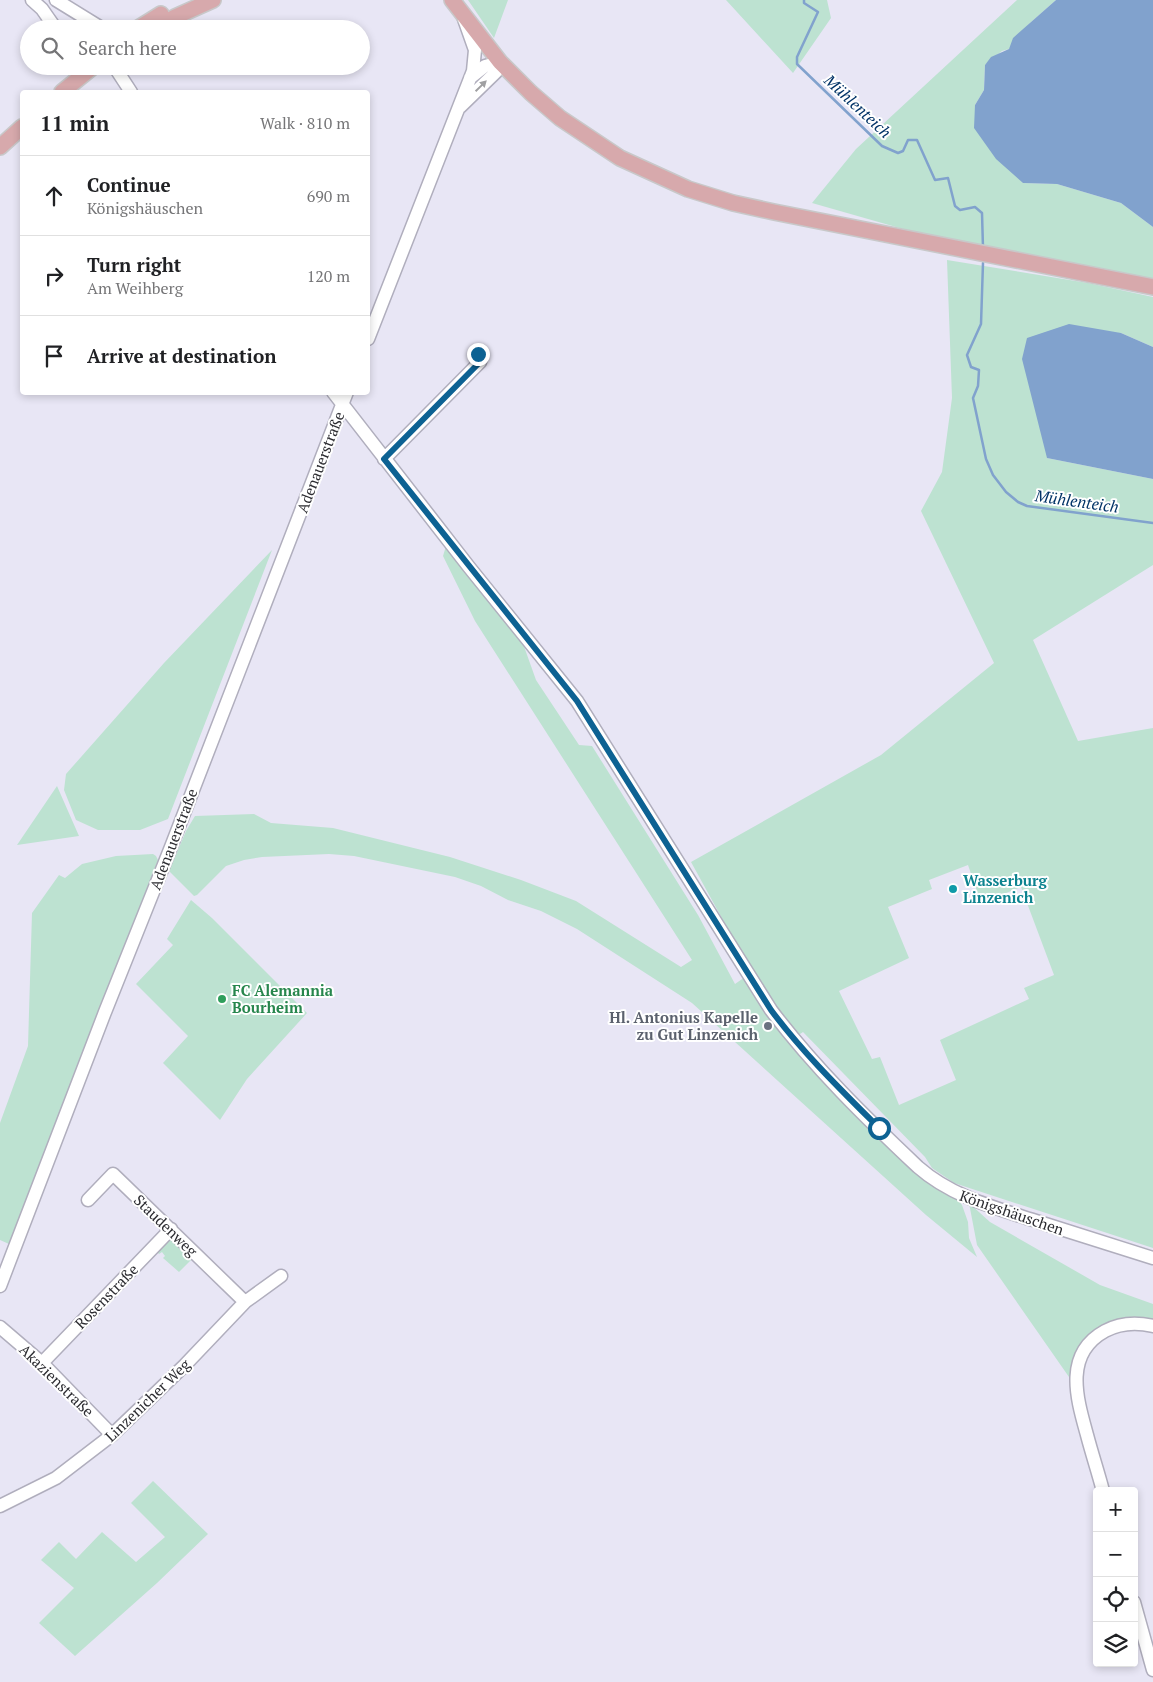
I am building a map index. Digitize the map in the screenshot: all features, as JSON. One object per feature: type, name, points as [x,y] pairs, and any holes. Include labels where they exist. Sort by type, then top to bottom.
[{"type":"main road","points":[[152,20],[192,0]]},
{"type":"main road","points":[[172,20],[213,0]]},
{"type":"main road","points":[[452,0],[500,62],[531,93],[560,118],[620,158],[688,188],[732,202],[774,212],[1153,287]]},
{"type":"main road","points":[[64,90],[77,75]]},
{"type":"main road","points":[[0,147],[20,129]]},
{"type":"street","points":[[32,0],[42,9],[50,20]]},
{"type":"street","points":[[56,0],[88,20]]},
{"type":"street","points":[[74,12],[82,20]]},
{"type":"street","points":[[370,334],[470,78],[475,60],[475,50],[463,16]]},
{"type":"street","points":[[470,78],[485,66],[500,62]]},
{"type":"street","points":[[459,108],[496,72],[500,62]]},
{"type":"street","points":[[120,75],[130,90]]},
{"type":"street","points":[[384,459],[480,362],[478,354]]},
{"type":"street","name":"Königshäuschen","points":[[335,395],[577,701],[771,1010],[793,1039],[826,1075],[918,1167],[934,1180],[954,1192],[998,1209],[1153,1258]]},
{"type":"street","name":"Adenauerstraße","points":[[0,1286],[346,395]]},
{"type":"street","name":"Staudenweg","points":[[88,1200],[113,1174],[245,1302]]},
{"type":"street","name":"Rosenstraße","points":[[42,1364],[171,1229]]},
{"type":"street","name":"Linzenicher Weg","points":[[0,1506],[56,1478],[112,1435],[185,1365],[245,1302],[281,1276]]},
{"type":"street","points":[[1102,1487],[1078,1404],[1076,1373],[1080,1358],[1092,1341],[1106,1330],[1127,1324],[1141,1323],[1153,1326]]},
{"type":"street","name":"Akazienstraße","points":[[0,1327],[42,1364],[112,1435]]},
{"type":"street","points":[[1138,1616],[1153,1670]]},
{"type":"green space","points":[[468,0],[508,0],[494,38]]},
{"type":"green space","points":[[726,0],[827,0],[831,18],[793,73]]},
{"type":"green space","points":[[1017,0],[1056,0],[1030,23],[1009,49],[1002,51],[985,65],[984,90],[975,105],[1023,183],[1057,184],[1121,203],[1153,227],[1153,281],[917,233],[812,203],[856,149]]},
{"type":"green space","points":[[947,260],[1088,283],[1153,297],[1153,347],[1121,333],[1047,458],[1153,479],[1153,565],[1033,640],[1078,741],[1153,728],[1153,1248],[954,1183],[932,1168],[925,1157],[803,1032],[797,1036],[751,971],[691,862],[881,755],[994,663],[921,511],[942,472],[952,398]],"holes":[[[968,865],[981,903],[1021,887],[1054,975],[1024,988],[1029,999],[940,1040],[956,1080],[899,1105],[880,1057],[872,1059],[839,991],[909,958],[888,907],[932,889],[929,880]]]},
{"type":"green space","points":[[446,546],[521,638],[536,680],[579,745],[592,746],[698,915],[735,984],[745,977],[780,1028],[955,1196],[962,1205],[968,1222],[969,1238],[977,1257],[926,1215],[692,1003],[577,929],[541,911],[508,900],[481,886],[455,877],[354,856],[329,854],[262,857],[244,860],[226,866],[194,896],[169,871],[186,831],[195,816],[254,814],[271,823],[333,828],[450,857],[521,880],[576,901],[681,967],[692,960],[475,621],[443,556]]},
{"type":"green space","points":[[272,550],[168,819],[140,830],[98,830],[76,820],[64,790],[66,774],[164,663]]},
{"type":"green space","points":[[57,786],[79,836],[17,845]]},
{"type":"green space","points":[[153,854],[158,860],[9,1244],[0,1240],[0,1123],[28,1046],[32,913],[59,875],[65,878],[82,864],[116,856]]},
{"type":"green space","name":"FC Alemannia Bourheim","points":[[191,900],[212,918],[307,1013],[247,1079],[220,1120],[163,1063],[188,1036],[136,984],[173,945],[167,939]]},
{"type":"green space","points":[[969,1203],[990,1222],[1100,1285],[1153,1304],[1153,1322],[1103,1329],[1073,1374],[1069,1377],[977,1245]]},
{"type":"green space","points":[[172,1238],[193,1258],[179,1272],[163,1258],[165,1256],[162,1252],[159,1254],[157,1252]]},
{"type":"green space","points":[[153,1481],[208,1534],[157,1583],[75,1656],[39,1623],[74,1588],[41,1560],[59,1542],[76,1559],[102,1532],[136,1562],[165,1537],[131,1503]]},
{"type":"water","points":[[1056,0],[1153,0],[1153,227],[1121,203],[1057,184],[1023,183],[996,159],[974,128],[975,105],[984,90],[985,65],[991,57],[1009,49],[1013,38]]},
{"type":"water","points":[[1069,324],[1121,333],[1153,347],[1153,479],[1047,458],[1022,359],[1027,338]]},
{"type":"waterway","name":"Mühlenteich","points":[[804,0],[804,3],[818,12],[797,57],[797,64],[882,146],[898,153],[903,151],[908,140],[917,140],[935,180],[948,178],[955,206],[960,210],[975,207],[982,213],[983,248]]},
{"type":"waterway","name":"Mühlenteich","points":[[983,263],[981,324],[967,355],[971,367],[979,370],[978,386],[973,398],[986,459],[993,475],[1006,492],[1018,502],[1027,506],[1153,523]]},
{"type":"place","name":"Wasserburg Linzenich","points":[[953,889]]},
{"type":"place","name":"FC Alemannia Bourheim","points":[[222,999]]},
{"type":"place","name":"Hl. Antonius Kapelle zu Gut Linzenich","points":[[768,1026]]},
{"type":"route","points":[[478,354],[480,362],[384,459],[577,701],[771,1010],[793,1039],[879,1128]]}]
